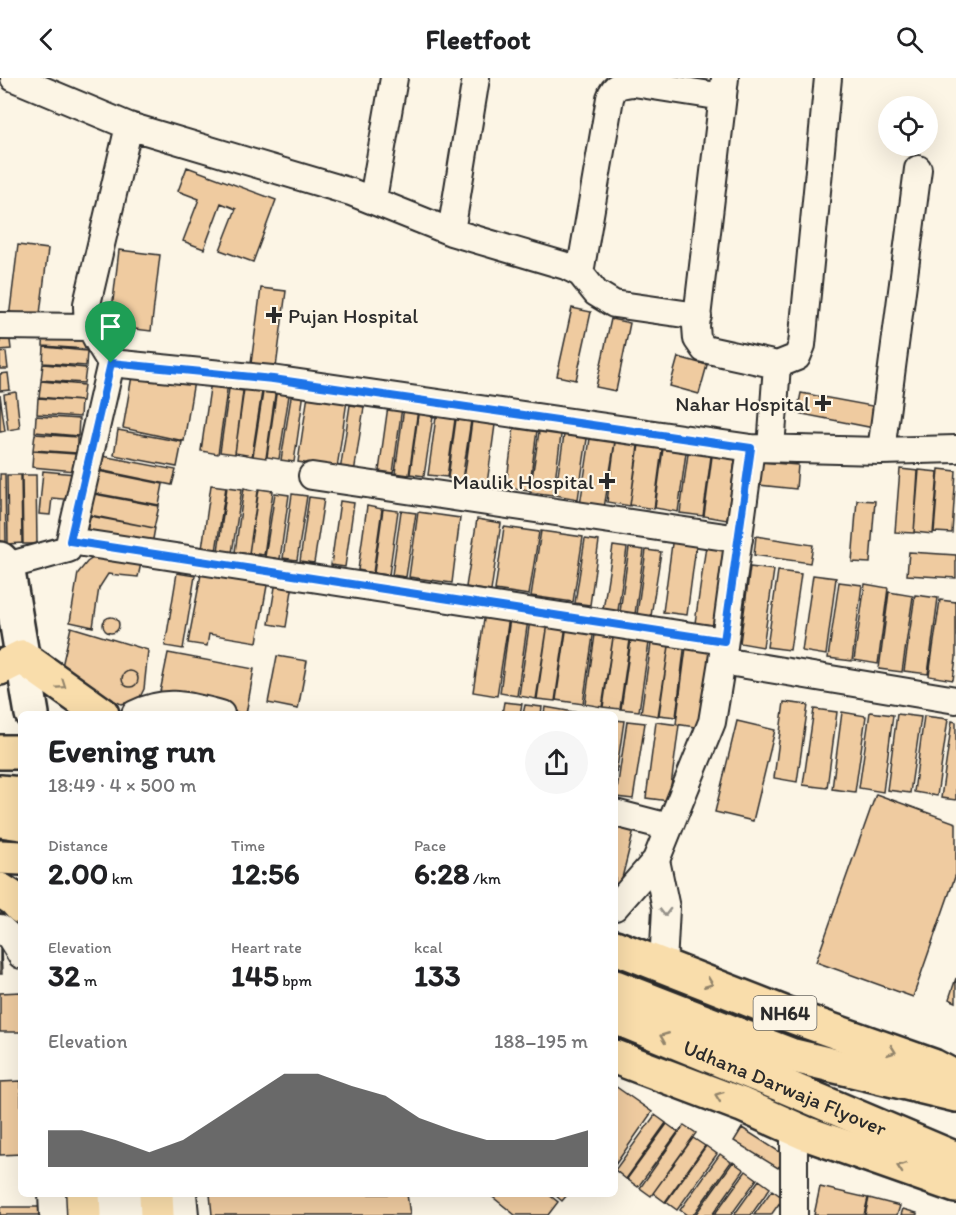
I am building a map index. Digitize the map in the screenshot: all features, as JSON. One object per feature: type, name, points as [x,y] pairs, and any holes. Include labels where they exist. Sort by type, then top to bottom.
[{"type":"highway","points":[[11,662],[97,711]]},
{"type":"highway","points":[[0,752],[18,752]]},
{"type":"highway","points":[[0,792],[18,794]]},
{"type":"highway","points":[[0,820],[18,823]]},
{"type":"highway","points":[[0,857],[18,858]]},
{"type":"highway","points":[[0,890],[18,904]]},
{"type":"highway","name":"NH64","points":[[618,948],[794,1017],[933,1066],[956,1078]]},
{"type":"highway","name":"Udhana Darwaja Flyover","points":[[618,988],[783,1069],[956,1159]]},
{"type":"highway","name":"Udhana Darwaja Flyover","points":[[618,1018],[783,1069],[956,1095]]},
{"type":"highway","points":[[618,1058],[742,1105],[794,1128],[956,1186]]},
{"type":"highway","points":[[83,1197],[84,1215]]},
{"type":"highway","points":[[156,1197],[157,1215]]},
{"type":"main road","points":[[3,563],[11,662],[31,711]]},
{"type":"main road","points":[[103,1197],[104,1215]]},
{"type":"main road","points":[[136,1197],[136,1215]]},
{"type":"street","points":[[14,78],[129,126],[374,199],[451,232],[566,266],[580,273],[596,293],[614,304],[698,316]]},
{"type":"street","points":[[374,199],[394,78]]},
{"type":"street","points":[[451,232],[476,78]]},
{"type":"street","points":[[580,273],[609,98],[613,90],[620,85],[634,83],[724,87],[697,339],[704,349],[777,365],[797,357],[802,345],[828,78]]},
{"type":"street","points":[[3,563],[68,549],[111,363],[89,327],[86,316],[87,304],[129,126]]},
{"type":"street","points":[[881,451],[918,169]]},
{"type":"street","points":[[0,326],[89,327]]},
{"type":"street","points":[[111,363],[273,379],[761,448],[881,451],[956,449]]},
{"type":"street","points":[[618,904],[656,860],[712,722],[739,539],[761,448],[777,365]]},
{"type":"street","points":[[312,476],[739,539]]},
{"type":"street","points":[[70,541],[723,651],[956,699]]},
{"type":"street","points":[[141,711],[151,706],[168,704],[191,706],[210,711]]},
{"type":"street","points":[[618,814],[669,827]]},
{"type":"street","points":[[656,860],[666,908],[663,965]]},
{"type":"street","points":[[0,928],[10,937],[18,950]]},
{"type":"street","points":[[794,1128],[794,1215]]},
{"type":"street","points":[[52,1197],[53,1215]]},
{"type":"street","points":[[183,1197],[185,1215]]},
{"type":"building","points":[[187,167],[276,200],[253,262],[220,250],[236,209],[221,203],[204,249],[183,241],[199,199],[178,191]]},
{"type":"building","points":[[18,245],[48,249],[39,322],[9,318]]},
{"type":"building","points":[[119,250],[160,255],[151,331],[110,326]]},
{"type":"building","points":[[261,288],[286,291],[275,375],[250,371]]},
{"type":"building","points":[[572,308],[591,312],[576,380],[557,376]]},
{"type":"building","points":[[611,319],[630,323],[616,391],[596,387]]},
{"type":"building","points":[[44,330],[87,333],[86,349],[43,346]]},
{"type":"building","points":[[9,332],[11,349],[0,350],[0,333]]},
{"type":"building","points":[[44,347],[87,351],[86,366],[43,363]]},
{"type":"building","points":[[6,352],[8,369],[0,369],[0,353]]},
{"type":"building","points":[[678,357],[707,365],[699,394],[670,386]]},
{"type":"building","points":[[43,364],[86,368],[84,383],[41,380]]},
{"type":"building","points":[[133,370],[194,381],[184,441],[123,428]]},
{"type":"building","points":[[8,373],[10,390],[0,391],[0,374]]},
{"type":"building","points":[[41,381],[84,385],[82,401],[39,397]]},
{"type":"building","points":[[211,381],[228,383],[218,454],[201,451]]},
{"type":"building","points":[[245,382],[263,385],[252,456],[235,453]]},
{"type":"building","points":[[264,386],[276,388],[266,458],[253,456]]},
{"type":"building","points":[[277,388],[290,389],[279,459],[267,457]]},
{"type":"building","points":[[229,389],[243,391],[235,454],[220,452]]},
{"type":"building","points":[[292,391],[304,392],[294,462],[281,460]]},
{"type":"building","points":[[16,392],[20,428],[8,430],[4,394]]},
{"type":"building","points":[[801,393],[883,408],[879,429],[797,413]]},
{"type":"building","points":[[0,395],[5,431],[0,432]]},
{"type":"building","points":[[308,395],[347,401],[337,468],[298,462]]},
{"type":"building","points":[[38,398],[81,401],[80,417],[37,414]]},
{"type":"building","points":[[350,405],[364,407],[354,473],[340,471]]},
{"type":"building","points":[[388,406],[402,407],[393,473],[379,471]]},
{"type":"building","points":[[404,407],[418,409],[409,475],[395,473]]},
{"type":"building","points":[[419,408],[434,410],[424,476],[410,474]]},
{"type":"building","points":[[437,410],[456,412],[447,477],[428,475]]},
{"type":"building","points":[[457,412],[472,414],[462,480],[448,478]]},
{"type":"building","points":[[473,413],[496,417],[487,484],[464,480]]},
{"type":"building","points":[[36,416],[79,419],[78,436],[35,432]]},
{"type":"building","points":[[515,420],[538,423],[529,490],[506,487]]},
{"type":"building","points":[[540,425],[562,428],[553,495],[530,492]]},
{"type":"building","points":[[565,428],[588,432],[578,499],[555,495]]},
{"type":"building","points":[[118,430],[182,442],[177,467],[114,455]]},
{"type":"building","points":[[591,432],[616,435],[604,508],[580,505]]},
{"type":"building","points":[[35,434],[77,437],[77,453],[33,450]]},
{"type":"building","points":[[616,435],[639,438],[630,506],[607,502]]},
{"type":"building","points":[[640,438],[663,442],[654,509],[630,505]]},
{"type":"building","points":[[664,441],[687,445],[678,512],[655,508]]},
{"type":"building","points":[[689,446],[712,449],[703,516],[680,513]]},
{"type":"building","points":[[713,449],[736,453],[727,520],[704,516]]},
{"type":"building","points":[[33,451],[76,454],[75,471],[32,467]]},
{"type":"building","points":[[102,456],[176,470],[172,485],[99,470]]},
{"type":"building","points":[[761,462],[798,465],[796,489],[759,485]]},
{"type":"building","points":[[900,469],[918,471],[914,533],[895,532]]},
{"type":"building","points":[[939,469],[956,471],[952,533],[934,532]]},
{"type":"building","points":[[919,470],[938,472],[933,534],[914,532]]},
{"type":"building","points":[[43,471],[76,474],[74,500],[52,498],[50,515],[39,514]]},
{"type":"building","points":[[98,471],[163,484],[159,505],[94,493]]},
{"type":"building","points":[[0,474],[5,474],[6,542],[0,542]]},
{"type":"building","points":[[7,475],[21,475],[22,543],[8,544]]},
{"type":"building","points":[[22,475],[36,475],[37,544],[23,544]]},
{"type":"building","points":[[211,485],[226,487],[216,551],[202,549]]},
{"type":"building","points":[[227,487],[242,489],[232,553],[218,551]]},
{"type":"building","points":[[244,488],[258,491],[249,554],[235,552]]},
{"type":"building","points":[[259,489],[273,491],[264,555],[249,553]]},
{"type":"building","points":[[275,493],[289,495],[280,559],[265,557]]},
{"type":"building","points":[[94,494],[159,506],[154,528],[90,515]]},
{"type":"building","points":[[292,494],[307,496],[297,560],[283,558]]},
{"type":"building","points":[[309,497],[324,499],[314,563],[300,561]]},
{"type":"building","points":[[857,500],[875,501],[870,563],[852,562]]},
{"type":"building","points":[[340,501],[354,503],[345,567],[331,565]]},
{"type":"building","points":[[367,506],[382,509],[373,573],[358,570]]},
{"type":"building","points":[[383,509],[398,511],[389,575],[374,573]]},
{"type":"building","points":[[401,511],[416,513],[406,577],[392,575]]},
{"type":"building","points":[[418,512],[460,518],[452,583],[409,577]]},
{"type":"building","points":[[90,516],[155,528],[151,550],[86,537]]},
{"type":"building","points":[[477,519],[501,523],[491,591],[466,587]]},
{"type":"building","points":[[504,527],[539,532],[529,595],[495,590]]},
{"type":"building","points":[[541,531],[583,537],[573,602],[531,596]]},
{"type":"building","points":[[673,536],[697,539],[687,615],[663,612]]},
{"type":"building","points":[[756,536],[813,545],[810,563],[754,555]]},
{"type":"building","points":[[585,539],[599,541],[590,605],[575,603]]},
{"type":"building","points":[[613,546],[627,548],[618,611],[603,610]]},
{"type":"building","points":[[706,546],[729,550],[719,626],[695,623]]},
{"type":"building","points":[[629,548],[644,550],[635,614],[620,612]]},
{"type":"building","points":[[646,550],[661,552],[651,616],[637,614]]},
{"type":"building","points":[[909,552],[956,555],[956,578],[907,575]]},
{"type":"building","points":[[99,554],[142,559],[138,577],[108,574],[99,588],[93,627],[70,622],[78,573],[87,562]]},
{"type":"building","points":[[750,567],[774,570],[763,647],[740,643]]},
{"type":"building","points":[[202,569],[268,580],[257,642],[209,634],[207,646],[188,643]]},
{"type":"building","points":[[778,571],[801,574],[790,650],[767,647]]},
{"type":"building","points":[[177,573],[195,576],[183,649],[165,646]]},
{"type":"building","points":[[813,575],[836,578],[826,655],[802,651]]},
{"type":"building","points":[[276,581],[293,584],[286,627],[269,624]]},
{"type":"building","points":[[839,582],[862,585],[852,661],[828,658]]},
{"type":"building","points":[[865,584],[888,588],[878,664],[854,660]]},
{"type":"building","points":[[889,592],[913,596],[902,672],[879,669]]},
{"type":"building","points":[[915,595],[938,598],[928,674],[904,671]]},
{"type":"building","points":[[940,600],[956,602],[956,658],[953,680],[929,676]]},
{"type":"building","points":[[485,613],[509,617],[497,696],[473,692]]},
{"type":"building","points":[[108,617],[114,617],[119,625],[117,631],[108,633],[103,628],[103,622]]},
{"type":"building","points":[[510,618],[528,620],[517,696],[500,693]]},
{"type":"building","points":[[530,620],[548,623],[536,699],[519,696]]},
{"type":"building","points":[[548,623],[566,625],[555,701],[537,699]]},
{"type":"building","points":[[567,625],[594,629],[583,704],[556,700]]},
{"type":"building","points":[[71,627],[148,650],[144,689],[140,697],[121,704],[60,675]]},
{"type":"building","points":[[596,628],[614,631],[602,707],[585,704]]},
{"type":"building","points":[[614,631],[631,633],[620,709],[603,707]]},
{"type":"building","points":[[632,633],[650,636],[639,711],[621,709]]},
{"type":"building","points":[[652,637],[670,640],[658,716],[641,713]]},
{"type":"building","points":[[670,639],[685,642],[676,717],[659,715]]},
{"type":"building","points":[[687,640],[711,643],[701,728],[676,724]]},
{"type":"building","points":[[168,653],[254,669],[247,711],[231,711],[159,697]]},
{"type":"building","points":[[277,656],[307,661],[298,709],[268,703]]},
{"type":"building","points":[[127,671],[133,671],[138,679],[136,685],[127,687],[122,682],[122,676]]},
{"type":"building","points":[[504,702],[522,704],[521,711],[502,711]]},
{"type":"building","points":[[784,702],[808,705],[797,782],[774,778]]},
{"type":"building","points":[[525,705],[542,707],[541,711],[524,711]]},
{"type":"building","points":[[545,707],[568,711],[544,711]]},
{"type":"building","points":[[814,709],[837,712],[827,788],[803,785]]},
{"type":"building","points":[[842,712],[866,716],[855,792],[832,789]]},
{"type":"building","points":[[870,712],[893,715],[883,792],[859,788]]},
{"type":"building","points":[[897,714],[921,717],[910,793],[887,790]]},
{"type":"building","points":[[924,716],[948,719],[937,796],[914,792]]},
{"type":"building","points":[[618,720],[624,721],[618,762]]},
{"type":"building","points":[[627,721],[645,723],[633,799],[618,797]]},
{"type":"building","points":[[737,721],[775,730],[753,821],[715,812]]},
{"type":"building","points":[[952,721],[956,722],[956,800],[941,798]]},
{"type":"building","points":[[656,722],[679,725],[669,801],[646,798]]},
{"type":"building","points":[[876,794],[956,823],[956,874],[913,997],[816,962]]},
{"type":"building","points":[[618,822],[635,826],[618,894]]},
{"type":"building","points":[[1,949],[2,974],[0,974]]},
{"type":"building","points":[[956,978],[956,1002],[949,999]]},
{"type":"building","points":[[18,992],[18,1032],[0,1032],[0,993]]},
{"type":"building","points":[[18,1081],[18,1154],[0,1155],[0,1082]]},
{"type":"building","points":[[618,1088],[652,1112],[618,1161]]},
{"type":"building","points":[[655,1115],[666,1123],[626,1179],[618,1172],[618,1166]]},
{"type":"building","points":[[667,1124],[678,1132],[638,1187],[627,1179]]},
{"type":"building","points":[[684,1125],[696,1133],[651,1196],[640,1188]]},
{"type":"building","points":[[742,1128],[786,1156],[778,1168],[734,1141]]},
{"type":"building","points":[[693,1138],[705,1146],[665,1202],[653,1193]]},
{"type":"building","points":[[706,1146],[717,1154],[677,1210],[666,1202]]},
{"type":"building","points":[[720,1154],[731,1162],[693,1215],[687,1215],[680,1210]]},
{"type":"building","points":[[733,1162],[744,1170],[712,1215],[695,1215]]},
{"type":"building","points":[[746,1171],[757,1179],[731,1215],[714,1215]]},
{"type":"building","points":[[759,1180],[770,1188],[751,1215],[734,1215]]},
{"type":"building","points":[[820,1187],[868,1198],[864,1215],[814,1215]]},
{"type":"building","points":[[772,1190],[783,1198],[771,1215],[754,1215]]},
{"type":"building","points":[[210,1197],[407,1197],[410,1215],[212,1215]]},
{"type":"building","points":[[493,1197],[552,1197],[558,1202],[548,1215],[515,1215]]},
{"type":"building","points":[[869,1198],[900,1206],[897,1215],[865,1215]]},
{"type":"building","points":[[0,1207],[46,1207],[46,1215],[0,1215]]},
{"type":"building","points":[[903,1209],[917,1213],[917,1215],[901,1215]]},
{"type":"place","name":"Pujan Hospital","points":[[274,315]]},
{"type":"place","name":"Nahar Hospital","points":[[823,403]]},
{"type":"place","name":"Maulik Hospital","points":[[607,481]]},
{"type":"route","points":[[111,363],[273,379],[751,448],[724,641],[70,541],[111,363]]}]
